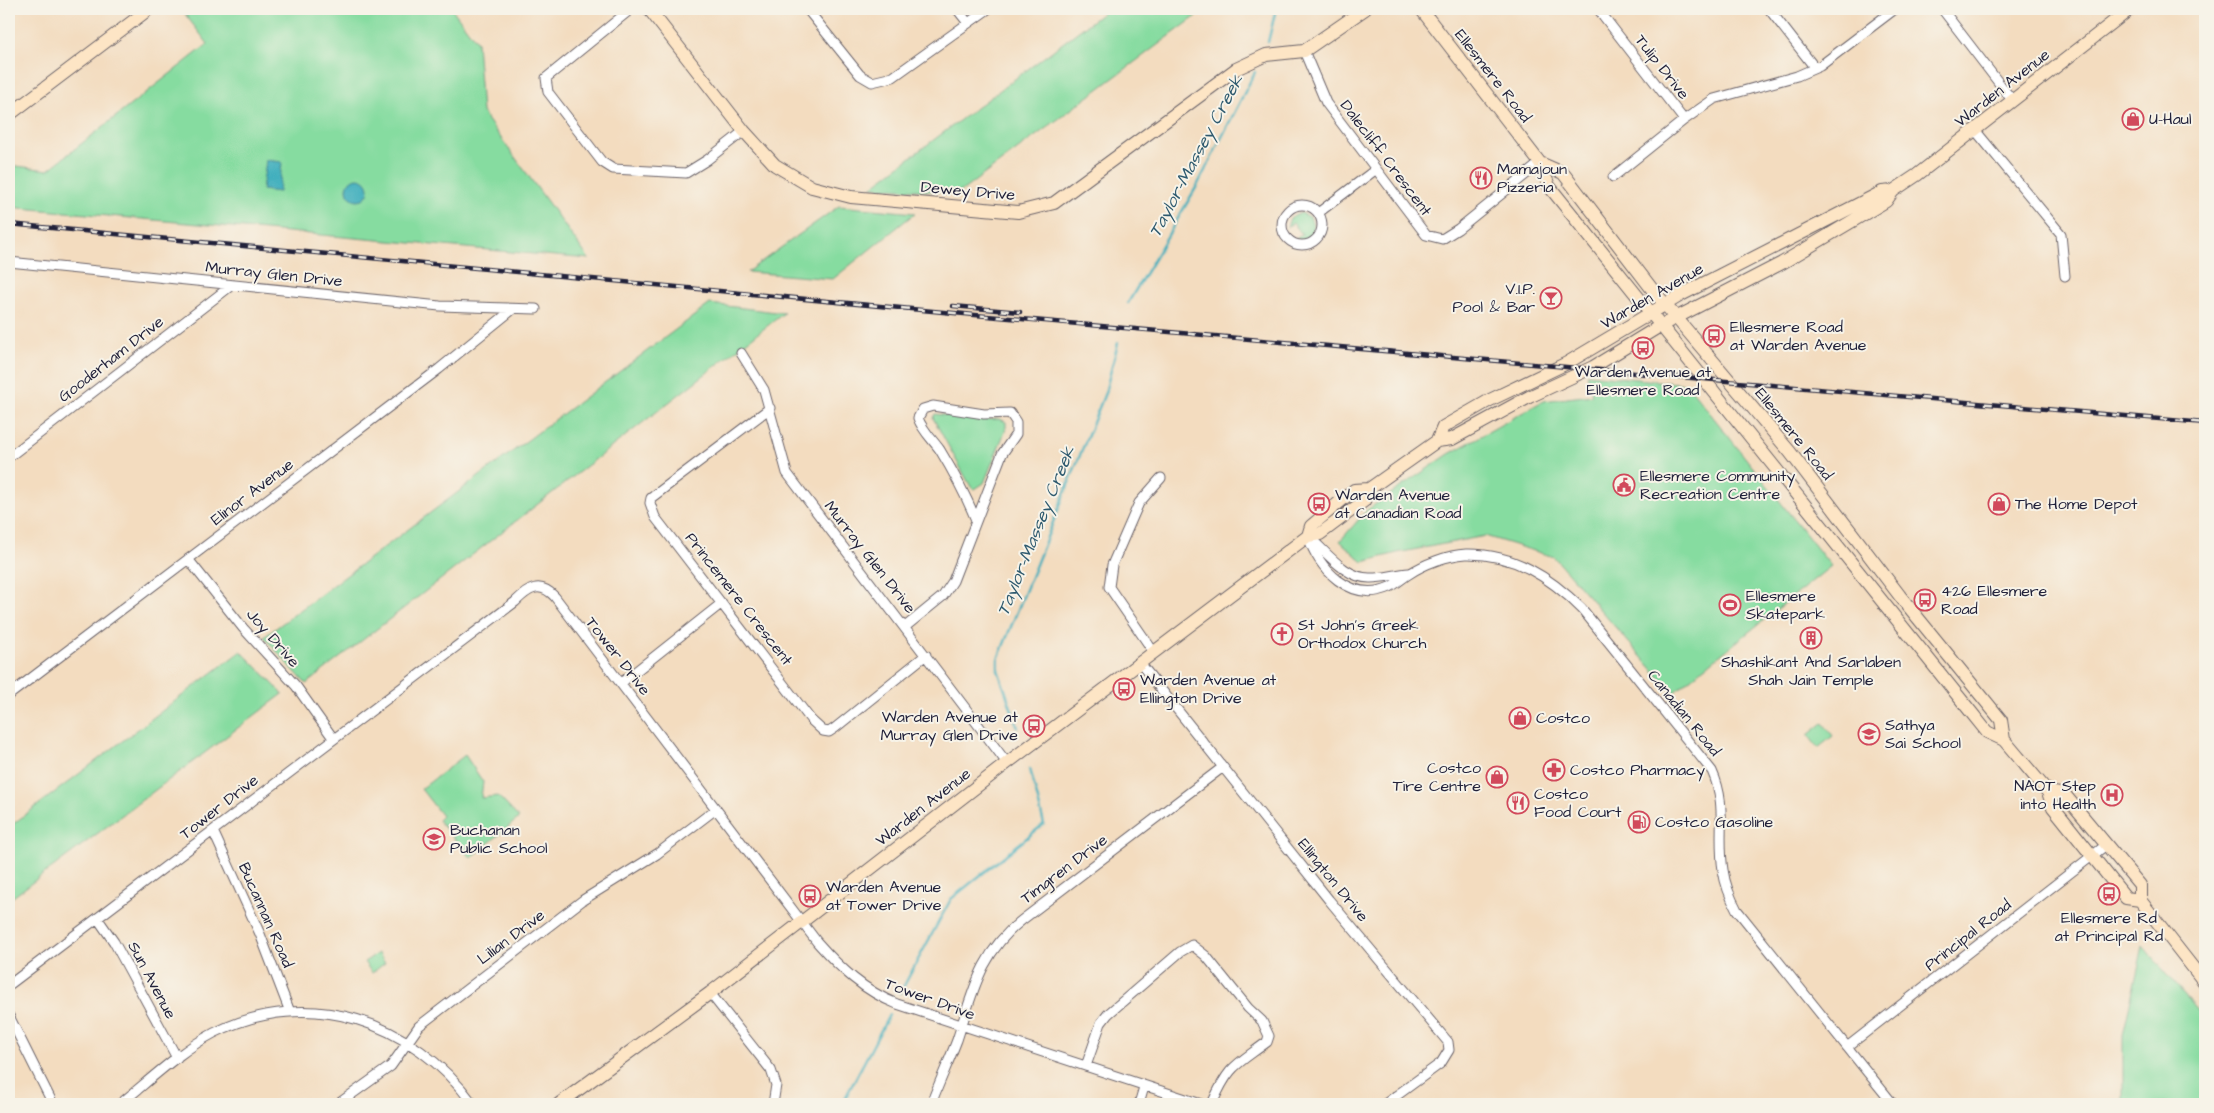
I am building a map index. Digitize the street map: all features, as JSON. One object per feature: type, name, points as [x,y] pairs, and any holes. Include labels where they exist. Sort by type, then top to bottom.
[{"type":"main road","points":[[9,115],[149,9]]},
{"type":"main road","name":"Dewey Drive","points":[[649,9],[744,130],[775,165],[812,187],[851,197],[1018,212],[1054,202],[1236,70],[1266,55],[1304,52]]},
{"type":"main road","points":[[1304,52],[1365,9]]},
{"type":"main road","name":"Ellesmere Road","points":[[1420,9],[1540,163],[1549,186],[1987,732],[2004,740],[2048,792],[2052,807],[2126,898],[2140,900]]},
{"type":"main road","name":"Warden Avenue","points":[[559,1104],[710,993],[802,920],[1140,663],[1153,651],[1308,536],[1311,526],[1354,490],[1368,489],[1437,441],[1452,439],[1529,397],[1593,367],[1660,326],[1814,244],[1886,201],[1893,191],[1975,130],[2130,9]]},
{"type":"main road","name":"Ellesmere Road","points":[[1540,163],[1563,172],[1666,305],[1790,452],[1900,596],[2001,720],[2004,740]]},
{"type":"main road","name":"Warden Avenue","points":[[1437,441],[1444,427],[1490,400],[1568,364],[1650,313],[1874,196],[1893,191]]},
{"type":"main road","points":[[1887,606],[1900,596]]},
{"type":"main road","name":"Ellesmere Road","points":[[2048,792],[2065,796],[2140,885],[2140,900],[2205,983]]},
{"type":"street","points":[[631,9],[546,78],[548,92],[602,162],[613,169],[686,172],[707,160],[744,130]]},
{"type":"street","points":[[807,9],[860,75],[872,82],[893,77],[988,9]]},
{"type":"street","points":[[957,9],[968,23]]},
{"type":"street","name":"Tulip Drive","points":[[1598,9],[1684,120]]},
{"type":"street","points":[[1769,9],[1815,68]]},
{"type":"street","points":[[1613,177],[1684,120],[1714,99],[1797,76],[1829,62],[1895,9]]},
{"type":"street","points":[[1942,9],[2012,100]]},
{"type":"street","name":"Dalecliff Crescent","points":[[1304,52],[1326,103],[1426,235],[1442,239],[1458,229],[1540,163]]},
{"type":"street","points":[[1975,130],[2061,234],[2065,276]]},
{"type":"street","points":[[1318,213],[1375,170]]},
{"type":"street","points":[[1301,205],[1308,206],[1318,213],[1322,226],[1317,239],[1305,245],[1292,243],[1286,238],[1282,226],[1283,220],[1290,209],[1301,205]]},
{"type":"street","name":"Murray Glen Drive","points":[[9,262],[440,306],[512,310],[536,309]]},
{"type":"street","name":"Gooderham Drive","points":[[9,457],[232,285]]},
{"type":"street","name":"Elinor Avenue","points":[[9,694],[431,375],[512,310]]},
{"type":"street","name":"Murray Glen Drive","points":[[740,353],[755,373],[770,408],[787,473],[1007,763]]},
{"type":"street","points":[[905,627],[943,596],[953,581],[1002,454],[1016,434],[1015,418],[1010,413],[984,414],[933,406],[923,408],[918,418],[920,425],[940,451],[963,491],[976,520]]},
{"type":"street","name":"Princemere Crescent","points":[[770,408],[651,498],[650,503],[655,517],[812,720],[823,731],[829,732],[835,728],[926,655]]},
{"type":"street","points":[[1153,651],[1109,587],[1112,565],[1139,503],[1161,478]]},
{"type":"street","name":"Canadian Road","points":[[1308,536],[1313,552],[1328,572],[1353,589],[1374,590],[1390,587],[1411,572]]},
{"type":"street","name":"Canadian Road","points":[[1308,536],[1344,568],[1359,577],[1372,578],[1411,572],[1453,556],[1493,556],[1534,570],[1567,594],[1582,609],[1712,771],[1722,800],[1721,854],[1728,892],[1742,917],[1893,1104]]},
{"type":"street","name":"Joy Drive","points":[[188,559],[243,628],[296,686],[334,738]]},
{"type":"street","name":"Tower Drive","points":[[9,985],[515,602],[528,590],[536,586],[546,589],[555,597],[817,942],[839,966],[878,997],[960,1026],[1086,1066],[1144,1088],[1200,1104]]},
{"type":"street","points":[[621,683],[722,603]]},
{"type":"street","name":"Ellington Drive","points":[[1140,663],[1329,900],[1448,1042],[1449,1050],[1441,1063],[1428,1070],[1385,1104]]},
{"type":"street","name":"Timgren Drive","points":[[931,1104],[978,978],[996,944],[1005,933],[1223,767]]},
{"type":"street","name":"Lilian Drive","points":[[338,1104],[391,1066],[419,1026],[583,900],[657,854],[716,809]]},
{"type":"street","name":"Bucannan Road","points":[[213,831],[260,934],[290,1012]]},
{"type":"street","name":"Principal Road","points":[[1847,1047],[2106,845]]},
{"type":"street","name":"Sun Avenue","points":[[98,919],[114,942],[177,1058]]},
{"type":"street","points":[[1086,1066],[1101,1022],[1108,1014],[1180,952],[1192,945],[1206,956],[1248,1008],[1262,1021],[1269,1036],[1267,1042],[1244,1057],[1226,1073],[1212,1104]]},
{"type":"street","points":[[710,993],[771,1070],[776,1085],[773,1104]]},
{"type":"street","points":[[120,1104],[177,1058],[226,1028],[290,1012],[325,1012],[380,1026],[407,1042],[435,1062],[473,1104]]},
{"type":"street","points":[[9,1016],[53,1104]]},
{"type":"street","points":[[1139,1104],[1144,1088]]},
{"type":"green space","points":[[181,9],[452,9],[477,42],[482,112],[589,259],[9,207],[9,165],[48,170],[208,44]]},
{"type":"green space","points":[[1108,9],[1206,9],[959,193],[871,187]]},
{"type":"green space","points":[[839,206],[915,213],[833,279],[747,272]]},
{"type":"green space","points":[[1301,213],[1310,217],[1314,227],[1310,236],[1303,240],[1296,239],[1302,234],[1293,223],[1287,227],[1290,218]]},
{"type":"green space","points":[[710,304],[784,313],[306,684],[264,637]]},
{"type":"green space","points":[[1587,374],[1687,384],[1831,566],[1673,693],[1554,557],[1485,536],[1397,553],[1363,562],[1340,541],[1367,510],[1449,454],[1543,401],[1592,395]]},
{"type":"green space","points":[[935,414],[979,420],[1000,419],[1006,422],[1006,429],[984,483],[975,489],[971,487],[933,418]]},
{"type":"green space","points":[[241,651],[283,694],[9,900],[9,827]]},
{"type":"green space","points":[[1823,723],[1833,736],[1818,748],[1808,735]]},
{"type":"green space","points":[[465,755],[483,782],[481,798],[498,796],[519,818],[471,858],[438,820],[442,816],[421,789]]},
{"type":"green space","points":[[2143,946],[2205,1019],[2205,1104],[2123,1104],[2123,1035]]},
{"type":"green space","points":[[378,953],[385,963],[372,973],[364,962]]},
{"type":"water","points":[[266,160],[282,162],[279,192],[262,190]]},
{"type":"water","points":[[358,178],[366,181],[369,189],[366,197],[358,200],[350,197],[347,189],[350,181]]},
{"type":"waterway","name":"Taylor-Massey Creek","points":[[1268,42],[1276,9]]},
{"type":"waterway","name":"Taylor-Massey Creek","points":[[1128,303],[1197,186],[1255,72]]},
{"type":"waterway","name":"Taylor-Massey Creek","points":[[1018,728],[998,670],[998,659],[1105,393],[1118,343]]},
{"type":"waterway","name":"Taylor-Massey Creek","points":[[900,993],[951,899],[1044,824],[1030,769]]},
{"type":"waterway","name":"Taylor-Massey Creek","points":[[842,1104],[889,1015]]},
{"type":"railway","points":[[9,224],[975,315],[2205,423]]},
{"type":"railway","points":[[953,306],[1020,312]]},
{"type":"place","name":"U-Haul","points":[[2133,119]]},
{"type":"place","name":"Mamajoun Pizzeria","points":[[1481,178]]},
{"type":"place","name":"V.I.P. Pool & Bar","points":[[1551,298]]},
{"type":"place","name":"Ellesmere Road at Warden Avenue","points":[[1714,336]]},
{"type":"place","name":"Warden Avenue at Ellesmere Road","points":[[1643,348]]},
{"type":"place","name":"Ellesmere Community Recreation Centre","points":[[1624,485]]},
{"type":"place","name":"Warden Avenue at Canadian Road","points":[[1319,504]]},
{"type":"place","name":"The Home Depot","points":[[1999,504]]},
{"type":"place","name":"426 Ellesmere Road","points":[[1925,600]]},
{"type":"place","name":"Ellesmere Skatepark","points":[[1730,605]]},
{"type":"place","name":"St John's Greek Orthodox Church","points":[[1282,634]]},
{"type":"place","name":"Shashikant And Sarlaben Shah Jain Temple","points":[[1811,638]]},
{"type":"place","name":"Warden Avenue at Ellington Drive","points":[[1124,689]]},
{"type":"place","name":"Costco","points":[[1520,718]]},
{"type":"place","name":"Warden Avenue at Murray Glen Drive","points":[[1034,726]]},
{"type":"place","name":"Sathya Sai School","points":[[1869,734]]},
{"type":"place","name":"Costco Pharmacy","points":[[1554,770]]},
{"type":"place","name":"Costco Tire Centre","points":[[1497,777]]},
{"type":"place","name":"NAOT Step into Health","points":[[2112,795]]},
{"type":"place","name":"Costco Food Court","points":[[1518,803]]},
{"type":"place","name":"Costco Gasoline","points":[[1639,822]]},
{"type":"place","name":"Buchanan Public School","points":[[434,839]]},
{"type":"place","name":"Ellesmere Rd at Principal Rd","points":[[2109,894]]},
{"type":"place","name":"Warden Avenue at Tower Drive","points":[[810,896]]}]
